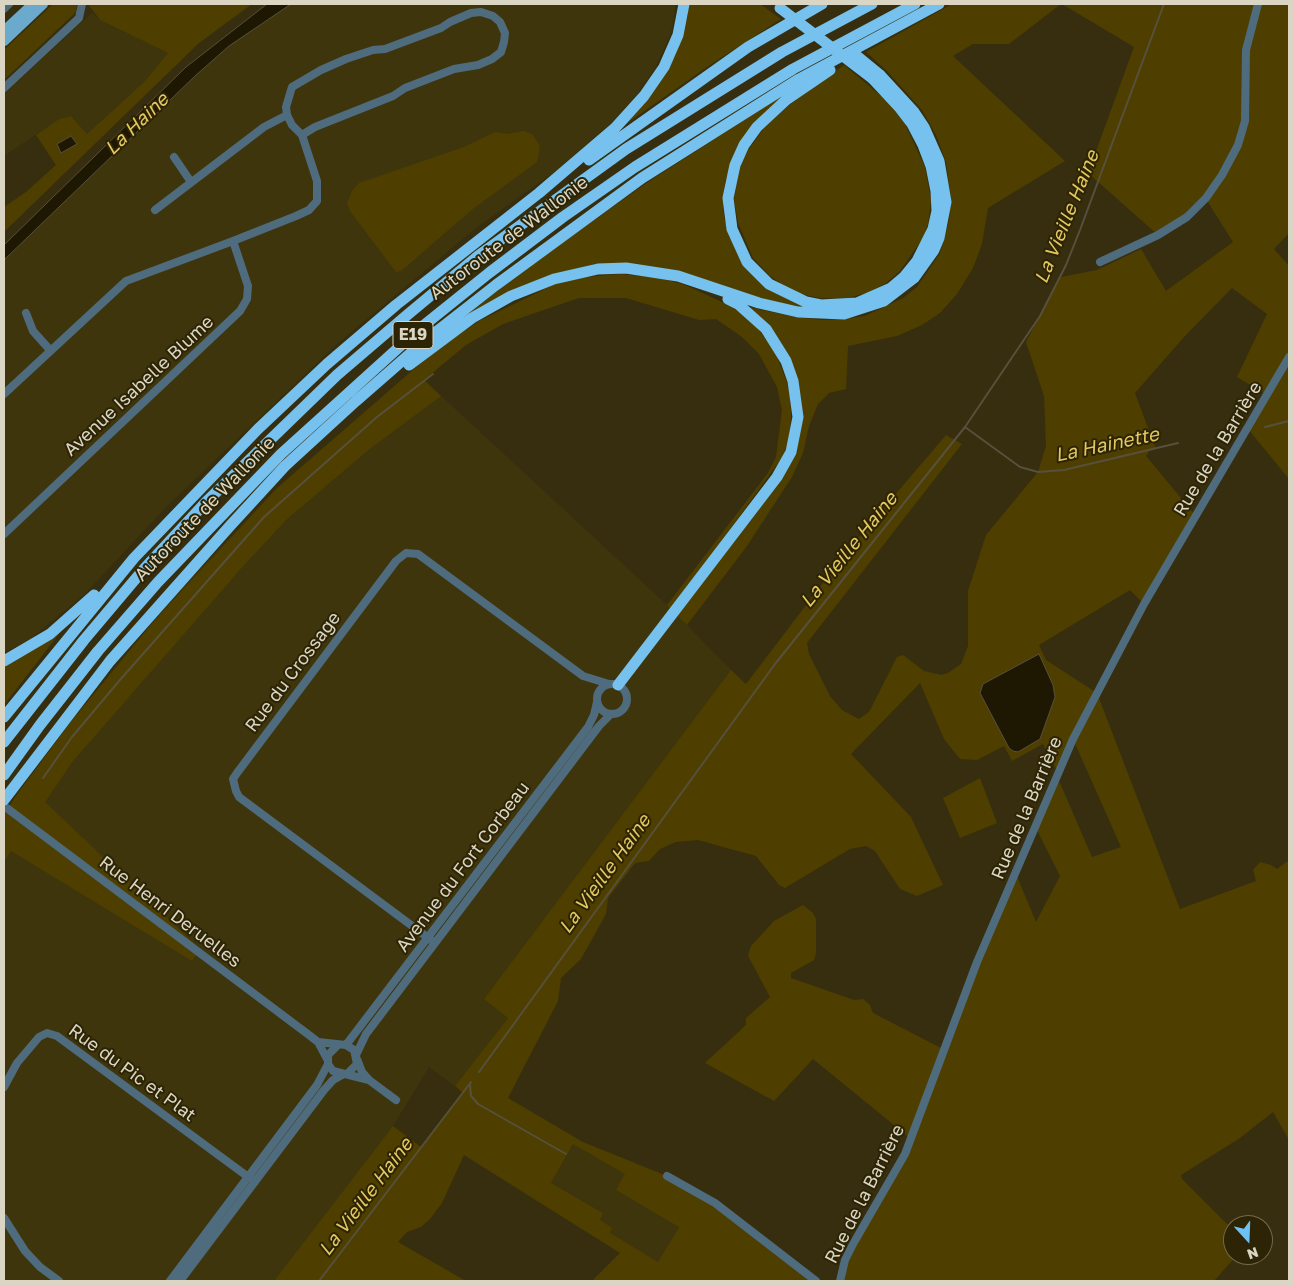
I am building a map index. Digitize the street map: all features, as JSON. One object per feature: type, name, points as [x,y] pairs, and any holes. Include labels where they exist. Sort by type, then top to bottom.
[{"type":"highway","points":[[4,717],[134,558],[195,492],[327,364],[468,247],[539,193],[615,128],[644,96],[664,67],[674,47],[684,4]]},
{"type":"highway","points":[[539,193],[567,176],[748,47],[822,4]]},
{"type":"highway","name":"Autoroute de Wallonie","points":[[4,742],[90,633],[143,570],[206,502],[330,382],[406,316],[478,256],[626,149],[782,52],[872,4]]},
{"type":"highway","name":"Autoroute de Wallonie","points":[[4,775],[81,673],[158,582],[281,454],[418,330],[526,245],[635,167],[794,69],[915,4]]},
{"type":"highway","points":[[4,800],[110,661],[168,593],[268,487],[285,466],[427,340],[572,228],[642,178],[799,79],[938,4]]},
{"type":"highway","points":[[268,487],[423,354],[472,318],[518,293],[554,279],[598,269],[626,268],[656,271],[780,308],[798,312],[844,314],[884,301],[914,278],[934,250],[939,238],[946,202],[944,180],[939,161],[924,127],[914,112],[877,77],[781,5]]},
{"type":"highway","points":[[877,77],[884,89],[912,124],[926,152],[936,191],[937,211],[933,229],[917,261],[904,277],[891,288],[857,303],[842,305],[806,302],[769,284],[758,275],[742,254],[729,215],[730,181],[735,165],[744,145],[770,113],[828,71],[904,22]]},
{"type":"highway","points":[[613,684],[777,477],[791,452],[795,437],[798,418],[793,381],[778,344],[766,329],[738,304],[709,291],[698,282]]},
{"type":"highway","points":[[4,660],[38,642],[60,626],[134,558]]},
{"type":"main road","points":[[4,31],[39,4]]},
{"type":"main road","points":[[4,41],[39,4]]},
{"type":"street","points":[[4,9],[9,4]]},
{"type":"street","points":[[4,88],[79,18],[82,4]]},
{"type":"street","points":[[1100,262],[1158,235],[1188,217],[1206,198],[1222,175],[1238,145],[1245,121],[1246,50],[1258,4]]},
{"type":"street","points":[[4,394],[129,278],[232,241],[309,210],[317,201],[317,181],[302,135],[292,125],[287,116],[286,107],[292,88],[321,70],[373,50],[385,49],[441,28],[471,13],[481,12],[493,16],[500,22],[505,33],[504,42],[501,52],[492,59],[478,65],[454,69],[405,88],[393,96],[315,127],[302,135]]},
{"type":"street","points":[[155,210],[264,128],[287,116]]},
{"type":"street","points":[[174,157],[192,182]]},
{"type":"street","name":"Avenue Isabelle Blume","points":[[4,534],[240,311],[247,299],[248,286],[232,241]]},
{"type":"street","points":[[26,313],[33,331],[50,350]]},
{"type":"street","name":"Rue de la Barrière","points":[[840,1281],[845,1260],[853,1244],[904,1154],[977,962],[1072,738],[1187,530],[1289,358]]},
{"type":"street","name":"Rue du Crossage","points":[[431,940],[239,797],[233,779],[237,772],[390,569],[401,555],[406,553],[418,554],[586,678]]},
{"type":"street","points":[[586,678],[613,684],[625,691],[627,704],[621,712],[612,714],[602,711],[586,678]]},
{"type":"street","points":[[597,700],[601,688],[613,684]]},
{"type":"street","name":"Avenue du Fort Corbeau","points":[[357,1057],[366,1034],[431,940],[588,727],[594,715],[597,700]]},
{"type":"street","name":"Avenue du Fort Corbeau","points":[[346,1045],[599,726],[612,714]]},
{"type":"street","name":"Rue Henri Deruelles","points":[[4,806],[318,1042],[337,1046]]},
{"type":"street","name":"Rue du Pic et Plat","points":[[4,1087],[17,1063],[39,1037],[47,1033],[57,1036],[251,1180]]},
{"type":"street","name":"Rue Henri Deruelles","points":[[318,1042],[328,1061]]},
{"type":"street","points":[[180,1281],[317,1086],[328,1061],[330,1051],[337,1046],[346,1045],[357,1057],[362,1072],[369,1080],[396,1100]]},
{"type":"street","points":[[170,1281],[324,1090],[333,1080],[354,1068],[357,1057]]},
{"type":"street","points":[[328,1061],[333,1071],[369,1080]]},
{"type":"street","points":[[667,1176],[715,1203],[816,1281]]},
{"type":"street","points":[[4,1218],[25,1251],[40,1267],[59,1281]]},
{"type":"shaded area","points":[[53,4],[77,4],[76,12],[4,80],[4,50]]},
{"type":"shaded area","points":[[88,4],[252,4],[199,43],[4,232],[4,207],[26,192],[56,165],[36,135],[59,119],[71,116],[87,134],[144,82],[168,53],[100,20]]},
{"type":"shaded area","points":[[291,4],[675,4],[675,10],[671,33],[656,66],[637,95],[610,124],[557,170],[476,228],[338,343],[166,507],[84,595],[30,639],[4,653],[4,260],[195,76],[229,46]]},
{"type":"shaded area","points":[[688,4],[760,4],[781,19],[707,67],[616,131],[667,70],[676,54],[688,15]]},
{"type":"shaded area","points":[[952,4],[1061,4],[1009,44],[973,44],[953,56],[1065,161],[988,208],[982,244],[973,268],[957,294],[940,313],[922,325],[897,336],[848,346],[846,389],[829,393],[818,404],[809,426],[803,453],[792,477],[747,546],[687,625],[676,615],[786,470],[798,389],[748,307],[795,317],[822,320],[865,316],[903,298],[917,287],[940,253],[949,221],[951,198],[946,162],[936,135],[922,110],[886,70],[866,52]]},
{"type":"shaded area","points":[[1062,4],[1289,4],[1289,233],[1274,249],[1289,266],[1289,479],[1248,429],[1268,396],[1237,377],[1267,314],[1232,288],[1184,337],[1135,393],[1156,449],[1149,451],[1146,456],[1195,515],[1144,604],[1130,590],[1039,645],[1046,660],[1097,693],[1180,909],[1256,881],[1253,870],[1260,862],[1277,869],[1289,860],[1289,1140],[1273,1112],[1240,1138],[1181,1175],[1182,1179],[1223,1220],[1223,1265],[1228,1265],[1214,1281],[840,1281],[842,1269],[911,1139],[813,1059],[774,1101],[705,1063],[746,1025],[746,1018],[770,997],[748,956],[751,946],[774,921],[803,905],[813,913],[816,919],[816,953],[814,960],[791,973],[791,978],[854,1000],[863,999],[870,1005],[873,1013],[943,1049],[1016,874],[1036,922],[1060,876],[1035,826],[1055,779],[1060,783],[1092,857],[1121,847],[1073,739],[1058,773],[1043,744],[1012,761],[1004,746],[977,760],[960,759],[944,739],[920,683],[851,754],[911,817],[943,885],[917,896],[900,889],[875,851],[866,846],[850,849],[785,888],[779,885],[756,856],[698,840],[676,842],[660,849],[649,861],[635,863],[608,898],[606,914],[581,959],[561,978],[558,1001],[508,1098],[583,1142],[667,1176],[715,1203],[816,1281],[592,1281],[620,1253],[464,1155],[442,1203],[430,1219],[421,1227],[407,1232],[398,1242],[466,1281],[274,1281],[393,1126],[421,1147],[436,1129],[463,1093],[455,1086],[508,1018],[484,999],[731,670],[746,684],[848,550],[946,435],[962,444],[807,643],[809,654],[830,696],[842,710],[859,719],[869,712],[897,657],[903,655],[924,671],[941,675],[948,673],[961,664],[968,646],[968,591],[986,535],[1038,472],[1046,446],[1044,396],[1026,342],[1061,277],[1097,270],[1141,249],[1166,291],[1233,242],[1206,199],[1158,235],[1088,173],[1134,47]],"holes":[[[573,1144],[625,1174],[616,1190],[679,1227],[658,1262],[610,1233],[612,1228],[600,1220],[603,1213],[551,1183]]]},
{"type":"shaded area","points":[[92,13],[100,20],[168,53],[144,82],[87,134],[71,116],[59,119],[4,156],[4,94]]},
{"type":"shaded area","points":[[844,65],[887,101],[904,122],[925,167],[931,200],[928,224],[923,238],[900,271],[886,283],[867,293],[847,298],[820,298],[800,294],[788,289],[769,275],[753,258],[738,223],[734,199],[740,166],[764,128],[789,105]]},
{"type":"shaded area","points":[[817,73],[738,147],[725,182],[723,198],[724,216],[729,236],[746,265],[820,308],[785,306],[684,274],[594,264],[449,328],[549,252],[645,184]]},
{"type":"shaded area","points":[[523,131],[532,134],[540,146],[537,162],[474,208],[401,271],[396,272],[350,211],[347,203],[352,191],[359,183],[464,147],[495,132],[507,134]]},
{"type":"shaded area","points":[[620,274],[661,278],[685,285],[733,307],[755,325],[774,350],[790,394],[789,441],[781,459],[671,610],[667,605],[768,473],[776,457],[782,410],[777,387],[759,354],[742,337],[716,319],[699,320],[626,298],[579,298],[503,324],[466,345],[424,380],[441,396],[367,451],[286,520],[245,564],[73,761],[45,802],[200,949],[192,961],[11,851],[4,862],[4,814],[18,793],[70,723],[155,620],[277,488],[414,369],[449,341],[479,321],[551,286],[575,278]]},
{"type":"shaded area","points":[[424,380],[667,605],[731,670],[484,999],[508,1018],[455,1086],[429,1067],[393,1126],[274,1281],[4,1281],[4,814],[70,723],[127,653],[183,587],[277,488]]},
{"type":"shaded area","points":[[62,630],[4,705],[4,665]]},
{"type":"shaded area","points":[[980,778],[997,823],[960,838],[943,798]]},
{"type":"shaded area","points":[[573,1144],[626,1174],[616,1190],[679,1226],[658,1262],[609,1233],[600,1220],[603,1213],[551,1183]]},
{"type":"water","name":"La Haine","points":[[267,4],[291,4],[229,46],[195,76],[4,260],[4,245],[186,67]]},
{"type":"water","points":[[71,136],[77,144],[61,153],[57,144]]},
{"type":"water","points":[[1039,654],[1053,685],[1055,697],[1040,739],[1018,752],[1013,751],[1009,748],[980,693],[983,684]]},
{"type":"waterway","name":"La Vieille Haine","points":[[479,1072],[775,664],[965,427],[1040,316],[1066,265],[1080,230],[1164,4]]},
{"type":"waterway","points":[[43,778],[72,737],[119,681],[264,517],[377,417],[433,374]]},
{"type":"waterway","points":[[1265,427],[1289,421]]},
{"type":"waterway","name":"La Hainette","points":[[965,427],[1020,467],[1038,472],[1064,470],[1178,443]]},
{"type":"waterway","name":"La Vieille Haine","points":[[319,1281],[471,1082]]},
{"type":"waterway","points":[[470,1085],[471,1096],[478,1104],[566,1154]]}]
